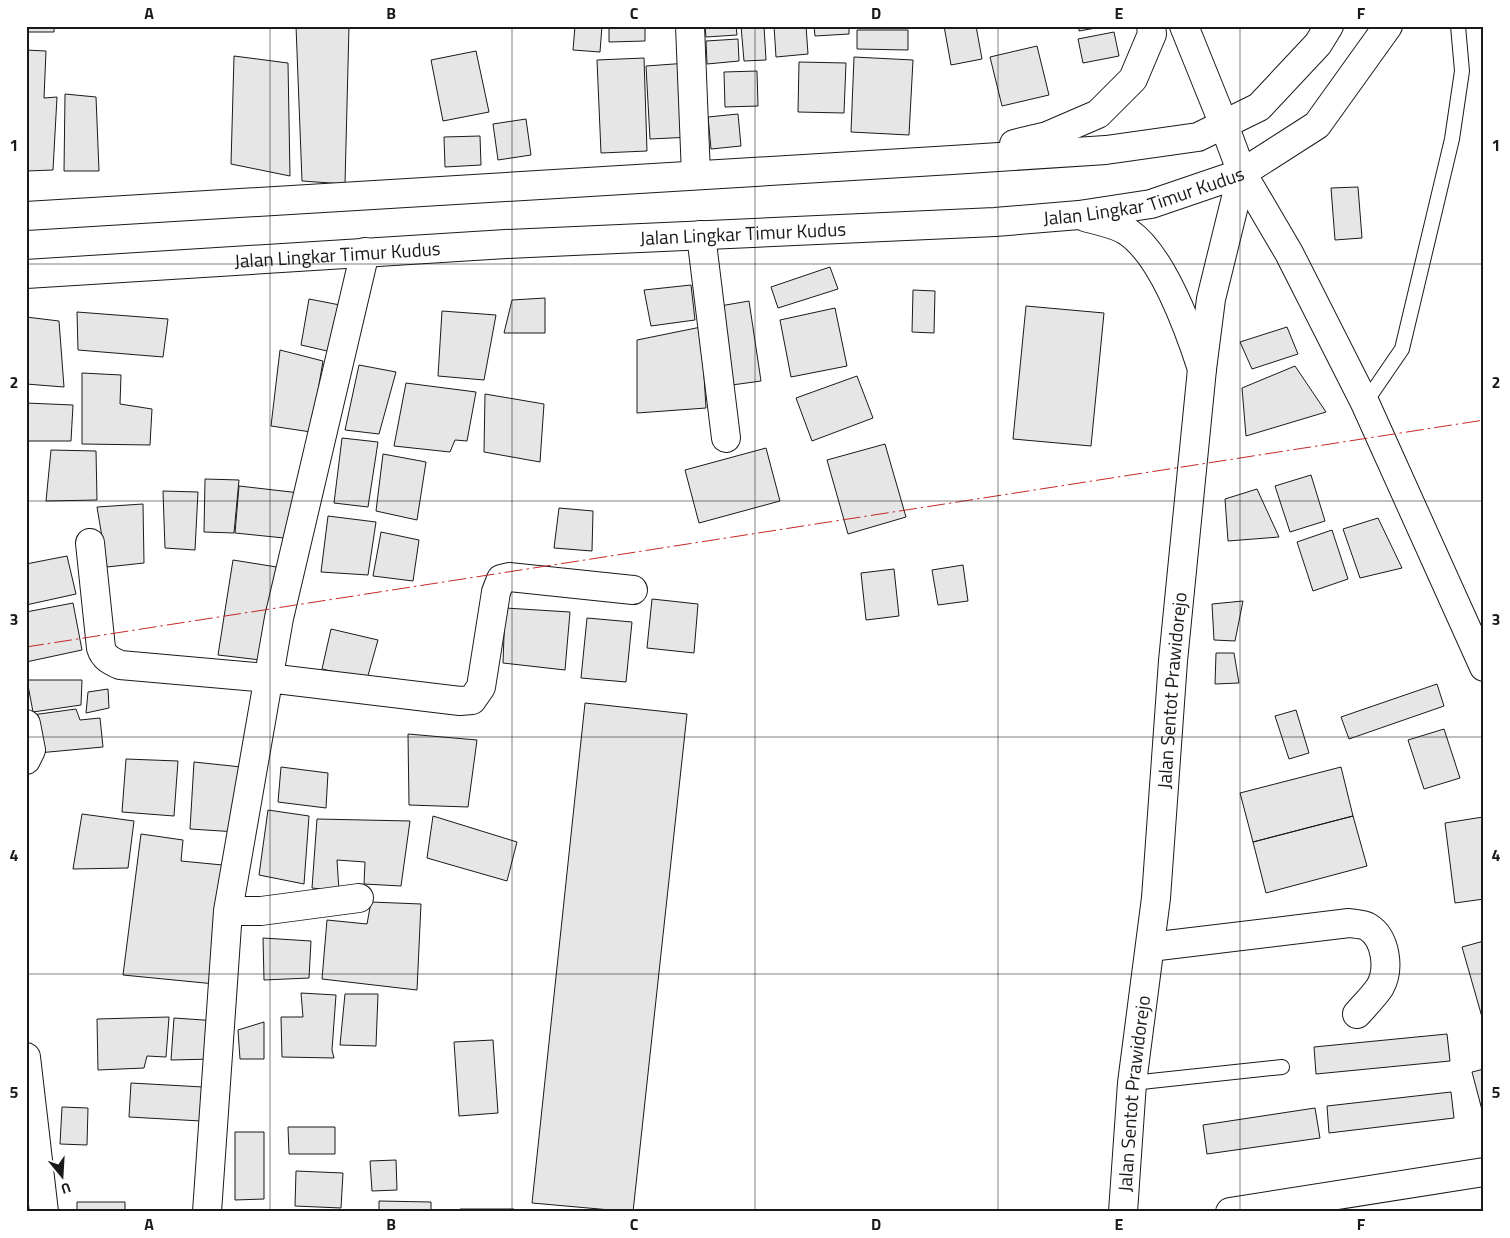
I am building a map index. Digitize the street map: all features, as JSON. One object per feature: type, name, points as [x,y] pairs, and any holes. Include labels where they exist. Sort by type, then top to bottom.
[{"type":"main road","points":[[690,26],[696,175]]},
{"type":"main road","points":[[952,160],[1047,136],[1098,114],[1133,79],[1152,34],[1151,26]]},
{"type":"main road","points":[[1184,26],[1242,173],[1289,253],[1369,398],[1484,667]]},
{"type":"main road","points":[[26,216],[1106,150],[1198,137],[1259,107],[1318,44],[1329,26]]},
{"type":"main road","name":"Jalan Lingkar Timur Kudus","points":[[26,274],[365,252],[995,222],[1079,215],[1151,204],[1242,173],[1317,125],[1388,26]]},
{"type":"main road","name":"Jalan Sentot Prawidorejo","points":[[1123,1212],[1132,1083],[1156,898],[1173,661],[1202,369],[1211,299],[1242,173]]},
{"type":"main road","points":[[1079,215],[1128,231],[1151,255],[1190,330],[1202,369]]},
{"type":"main road","points":[[701,235],[726,438]]},
{"type":"main road","points":[[207,1212],[228,910],[279,618],[365,252]]},
{"type":"main road","points":[[90,543],[101,648],[103,655],[120,665],[268,678],[468,701],[476,697],[481,686],[496,592],[501,579],[509,577],[633,590]]},
{"type":"main road","points":[[26,724],[31,750],[26,760]]},
{"type":"main road","points":[[228,910],[261,912],[359,898]]},
{"type":"main road","points":[[1150,946],[1349,923],[1367,926],[1378,935],[1384,950],[1386,970],[1380,986],[1357,1014]]},
{"type":"main road","points":[[26,1057],[44,1212]]},
{"type":"main road","points":[[1230,1212],[1484,1172]]},
{"type":"lane","points":[[1369,398],[1402,349],[1452,139],[1462,71],[1458,26]]},
{"type":"lane","points":[[1132,1083],[1282,1067]]},
{"type":"building","points":[[26,26],[54,26],[54,32],[26,32]]},
{"type":"building","points":[[296,26],[349,26],[345,184],[302,181]]},
{"type":"building","points":[[575,26],[602,26],[600,52],[573,50]]},
{"type":"building","points":[[609,26],[645,26],[645,41],[609,42]]},
{"type":"building","points":[[705,26],[736,26],[737,35],[706,37]]},
{"type":"building","points":[[741,26],[764,26],[766,60],[744,61]]},
{"type":"building","points":[[774,26],[806,26],[808,54],[776,57]]},
{"type":"building","points":[[814,26],[849,26],[849,34],[815,36]]},
{"type":"building","points":[[944,26],[976,26],[982,59],[951,65]]},
{"type":"building","points":[[1079,26],[1107,26],[1079,31]]},
{"type":"building","points":[[857,30],[908,30],[908,50],[857,49]]},
{"type":"building","points":[[1114,32],[1119,56],[1083,63],[1078,39]]},
{"type":"building","points":[[738,39],[739,61],[707,64],[706,41]]},
{"type":"building","points":[[1037,46],[1049,95],[1002,106],[990,57]]},
{"type":"building","points":[[26,50],[46,51],[44,98],[57,97],[53,170],[26,171]]},
{"type":"building","points":[[476,51],[489,112],[443,121],[431,60]]},
{"type":"building","points":[[234,56],[288,63],[290,176],[231,164]]},
{"type":"building","points":[[854,57],[913,60],[909,135],[851,132]]},
{"type":"building","points":[[644,58],[647,151],[601,153],[597,60]]},
{"type":"building","points":[[799,62],[846,63],[844,113],[798,112]]},
{"type":"building","points":[[688,63],[692,137],[650,139],[646,66]]},
{"type":"building","points":[[757,71],[758,106],[725,107],[724,72]]},
{"type":"building","points":[[65,94],[96,97],[99,171],[64,171]]},
{"type":"building","points":[[738,114],[741,146],[711,149],[708,117]]},
{"type":"building","points":[[526,119],[531,155],[498,160],[493,124]]},
{"type":"building","points":[[480,136],[481,165],[445,167],[444,137]]},
{"type":"building","points":[[1358,187],[1362,238],[1335,240],[1331,188]]},
{"type":"building","points":[[830,267],[838,289],[778,308],[771,287]]},
{"type":"building","points":[[691,285],[695,320],[651,326],[644,290]]},
{"type":"building","points":[[913,290],[935,291],[934,333],[912,332]]},
{"type":"building","points":[[545,298],[545,333],[504,333],[512,300]]},
{"type":"building","points":[[309,299],[340,305],[336,353],[301,345]]},
{"type":"building","points":[[749,301],[761,381],[732,385],[720,306]]},
{"type":"building","points":[[1026,306],[1104,313],[1091,446],[1013,439]]},
{"type":"building","points":[[835,308],[847,366],[791,377],[780,320]]},
{"type":"building","points":[[442,311],[496,315],[484,380],[438,376]]},
{"type":"building","points":[[77,312],[168,319],[163,357],[78,350]]},
{"type":"building","points":[[26,317],[59,321],[64,387],[26,384]]},
{"type":"building","points":[[701,327],[706,408],[637,413],[637,340]]},
{"type":"building","points":[[1287,327],[1298,354],[1252,369],[1240,342]]},
{"type":"building","points":[[280,350],[323,361],[311,432],[271,426]]},
{"type":"building","points":[[359,365],[396,372],[379,434],[345,430]]},
{"type":"building","points":[[1295,366],[1326,412],[1246,436],[1242,388]]},
{"type":"building","points":[[82,373],[121,375],[120,404],[152,409],[150,445],[82,444]]},
{"type":"building","points":[[857,376],[873,418],[812,441],[796,398]]},
{"type":"building","points":[[406,383],[476,392],[467,441],[455,440],[450,452],[394,446]]},
{"type":"building","points":[[485,394],[544,404],[540,462],[484,452]]},
{"type":"building","points":[[26,403],[73,405],[71,441],[26,441]]},
{"type":"building","points":[[342,438],[378,442],[368,507],[334,503]]},
{"type":"building","points":[[885,444],[906,517],[848,534],[827,460]]},
{"type":"building","points":[[766,448],[780,501],[699,523],[685,470]]},
{"type":"building","points":[[51,450],[96,451],[97,500],[46,501]]},
{"type":"building","points":[[383,454],[426,462],[417,520],[376,511]]},
{"type":"building","points":[[1311,475],[1325,521],[1290,532],[1275,486]]},
{"type":"building","points":[[205,479],[239,480],[234,533],[204,532]]},
{"type":"building","points":[[239,486],[300,493],[294,539],[235,533]]},
{"type":"building","points":[[1257,489],[1279,537],[1228,541],[1225,499]]},
{"type":"building","points":[[163,491],[198,492],[195,550],[165,548]]},
{"type":"building","points":[[143,504],[144,563],[107,567],[97,507]]},
{"type":"building","points":[[559,508],[593,511],[592,551],[554,548]]},
{"type":"building","points":[[328,516],[376,522],[368,575],[321,572]]},
{"type":"building","points":[[1378,518],[1402,568],[1360,578],[1343,529]]},
{"type":"building","points":[[1332,530],[1348,579],[1313,591],[1297,542]]},
{"type":"building","points":[[381,532],[419,540],[413,581],[373,576]]},
{"type":"building","points":[[67,556],[76,594],[26,605],[26,564]]},
{"type":"building","points":[[233,560],[289,569],[269,661],[218,655]]},
{"type":"building","points":[[963,565],[968,601],[938,605],[932,570]]},
{"type":"building","points":[[894,569],[899,616],[866,620],[861,573]]},
{"type":"building","points":[[652,599],[698,604],[694,653],[647,648]]},
{"type":"building","points":[[1243,601],[1235,641],[1214,640],[1212,604]]},
{"type":"building","points":[[73,603],[82,650],[26,662],[26,612]]},
{"type":"building","points":[[505,608],[570,612],[565,670],[503,663]]},
{"type":"building","points":[[587,618],[632,622],[626,682],[581,678]]},
{"type":"building","points":[[331,629],[378,640],[367,679],[322,669]]},
{"type":"building","points":[[1216,653],[1234,653],[1239,683],[1215,684]]},
{"type":"building","points":[[27,680],[82,680],[81,705],[33,712]]},
{"type":"building","points":[[1437,684],[1444,706],[1349,739],[1341,717]]},
{"type":"building","points":[[108,689],[109,708],[86,713],[88,692]]},
{"type":"building","points":[[585,703],[687,714],[633,1212],[532,1203]]},
{"type":"building","points":[[76,709],[80,720],[100,718],[103,747],[38,753],[32,715]]},
{"type":"building","points":[[1296,710],[1309,753],[1289,759],[1275,716]]},
{"type":"building","points":[[1444,729],[1460,778],[1424,789],[1408,740]]},
{"type":"building","points":[[408,734],[477,740],[468,807],[409,805]]},
{"type":"building","points":[[126,759],[178,761],[174,816],[122,812]]},
{"type":"building","points":[[194,762],[251,768],[237,832],[190,829]]},
{"type":"building","points":[[281,767],[328,773],[326,808],[278,802]]},
{"type":"building","points":[[1341,767],[1353,816],[1253,842],[1240,793]]},
{"type":"building","points":[[268,810],[309,816],[304,884],[259,875]]},
{"type":"building","points":[[82,814],[134,821],[128,868],[73,869]]},
{"type":"building","points":[[433,816],[517,842],[507,881],[427,858]]},
{"type":"building","points":[[1353,816],[1367,866],[1266,893],[1253,842]]},
{"type":"building","points":[[1483,817],[1484,899],[1455,903],[1445,823]]},
{"type":"building","points":[[317,819],[410,821],[401,886],[364,884],[365,862],[337,860],[339,891],[312,888]]},
{"type":"building","points":[[141,834],[183,840],[181,861],[233,866],[215,984],[123,975]]},
{"type":"building","points":[[371,902],[421,904],[417,990],[322,979],[327,920],[367,924]]},
{"type":"building","points":[[263,938],[311,941],[309,978],[264,980]]},
{"type":"building","points":[[1484,941],[1484,1024],[1462,947]]},
{"type":"building","points":[[301,993],[336,995],[332,1050],[334,1058],[282,1057],[281,1017],[303,1017]]},
{"type":"building","points":[[345,994],[378,994],[376,1046],[340,1045]]},
{"type":"building","points":[[169,1017],[166,1057],[147,1056],[144,1068],[98,1070],[97,1019]]},
{"type":"building","points":[[174,1018],[218,1021],[215,1059],[171,1060]]},
{"type":"building","points":[[264,1022],[264,1059],[240,1059],[238,1030]]},
{"type":"building","points":[[1447,1034],[1450,1061],[1316,1074],[1314,1047]]},
{"type":"building","points":[[493,1040],[498,1113],[459,1116],[454,1042]]},
{"type":"building","points":[[1484,1069],[1484,1110],[1482,1110],[1472,1072]]},
{"type":"building","points":[[131,1083],[203,1087],[201,1121],[129,1117]]},
{"type":"building","points":[[1451,1092],[1454,1118],[1329,1133],[1327,1106]]},
{"type":"building","points":[[62,1107],[88,1108],[87,1145],[60,1144]]},
{"type":"building","points":[[1315,1108],[1320,1138],[1207,1154],[1203,1125]]},
{"type":"building","points":[[288,1127],[335,1127],[335,1154],[289,1154]]},
{"type":"building","points":[[235,1132],[264,1132],[264,1199],[235,1200]]},
{"type":"building","points":[[396,1160],[397,1190],[372,1191],[370,1161]]},
{"type":"building","points":[[296,1171],[343,1173],[341,1208],[295,1206]]},
{"type":"building","points":[[379,1201],[431,1202],[431,1212],[379,1212]]},
{"type":"building","points":[[77,1202],[125,1202],[125,1212],[77,1212]]},
{"type":"building","points":[[460,1209],[514,1209],[514,1212],[460,1212]]},
{"type":"power","points":[[26,647],[1484,420]]}]
